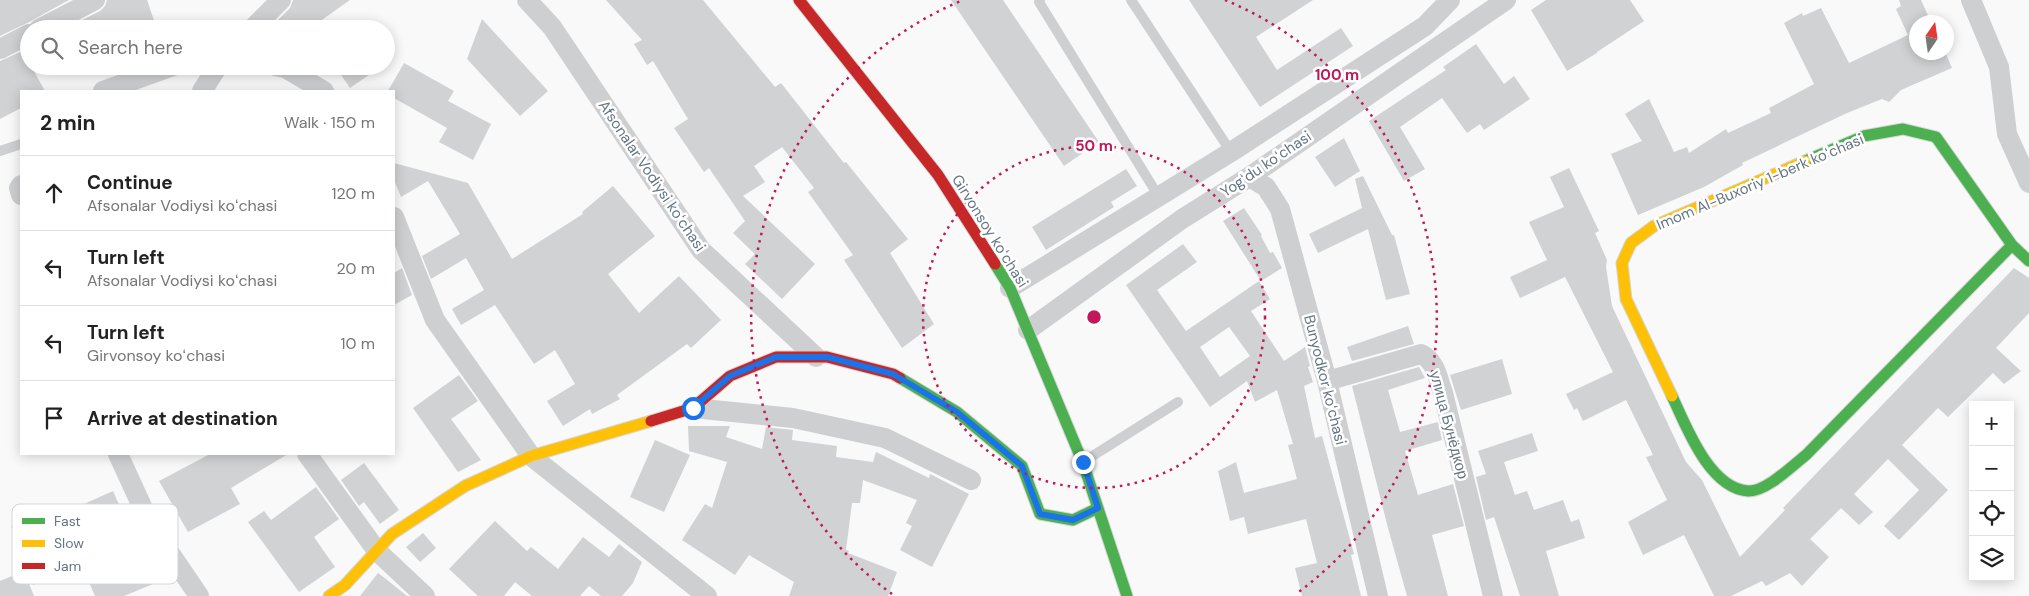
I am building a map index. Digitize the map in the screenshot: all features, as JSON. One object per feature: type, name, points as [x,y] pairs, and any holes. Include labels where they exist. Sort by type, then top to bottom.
[{"type":"street","points":[[56,20],[95,0]]},
{"type":"street","points":[[261,20],[281,0]]},
{"type":"street","name":"Afsonalar Vodiysi koʻchasi","points":[[527,0],[552,27],[701,250],[816,357]]},
{"type":"street","name":"Girvonsoy koʻchasi","points":[[799,0],[938,175],[1010,288],[1083,462],[1127,596]]},
{"type":"street","name":"Yogʻdu koʻchasi","points":[[1010,288],[1231,152],[1425,26],[1450,0]]},
{"type":"street","name":"Yogʻdu koʻchasi","points":[[1028,330],[1182,218],[1249,177],[1506,0]]},
{"type":"street","points":[[1971,0],[1999,67],[2006,134],[2029,183]]},
{"type":"street","points":[[0,49],[20,39]]},
{"type":"street","points":[[106,90],[148,75]]},
{"type":"street","points":[[203,90],[212,75]]},
{"type":"street","points":[[297,75],[322,90]]},
{"type":"street","name":"Imom Al-Buxoriy 1-berk koʻchasi","points":[[2012,245],[1806,455],[1772,483],[1749,491],[1728,485],[1700,455],[1626,299],[1622,263],[1632,243],[1654,226],[1864,136],[1903,129],[1936,137],[2012,245],[2029,261]]},
{"type":"street","name":"Bunyodkor koʻchasi","points":[[1249,177],[1266,187],[1280,209],[1327,381],[1378,596]]},
{"type":"street","points":[[395,220],[435,320],[531,456],[707,596]]},
{"type":"street","name":"улица Бунёдкор","points":[[1327,381],[1420,354],[1428,357],[1434,366],[1443,393],[1493,596]]},
{"type":"street","points":[[693,408],[730,376],[776,357],[827,357],[893,374],[957,412],[1022,466],[1040,514],[1073,520],[1098,508]]},
{"type":"street","points":[[330,596],[345,585],[392,534],[465,486],[531,456],[693,408],[793,418],[885,438],[971,480]]},
{"type":"street","points":[[118,455],[141,504]]},
{"type":"street","points":[[308,455],[377,550],[426,596]]},
{"type":"street","points":[[178,565],[199,596]]},
{"type":"lane","points":[[1040,0],[1159,197]]},
{"type":"lane","points":[[1131,0],[1231,152]]},
{"type":"lane","points":[[0,151],[20,144]]},
{"type":"lane","points":[[1083,462],[1178,402]]},
{"type":"building","points":[[0,0],[69,0],[33,20],[20,20],[20,26],[0,36]]},
{"type":"building","points":[[107,0],[147,0],[154,20],[82,20],[100,11],[105,6]]},
{"type":"building","points":[[293,0],[350,0],[322,20],[278,20],[290,8]]},
{"type":"building","points":[[606,0],[703,0],[775,87],[781,83],[844,163],[846,162],[908,239],[890,253],[934,324],[902,348],[844,260],[853,255],[808,192],[814,188],[782,147],[754,166],[765,182],[743,196],[815,264],[782,299],[745,264],[755,254],[733,233],[745,221],[709,168],[704,172],[674,128],[688,119],[653,61],[647,65],[634,44],[642,40]]},
{"type":"building","points":[[951,0],[1003,0],[1099,142],[1064,166]]},
{"type":"building","points":[[1189,0],[1313,0],[1256,37],[1277,70],[1341,28],[1353,46],[1260,107]]},
{"type":"building","points":[[1546,0],[1630,0],[1644,21],[1567,71],[1531,10]]},
{"type":"building","points":[[1899,0],[1921,0],[1928,15],[1909,15],[1909,60],[1948,60],[1952,68],[1901,90],[1889,102],[1882,99],[1847,113],[1742,163],[1743,165],[1704,187],[1638,215],[1611,154],[1642,141],[1625,114],[1649,99],[1674,152],[1687,147],[1689,153],[1726,129],[1728,133],[1771,113],[1769,108],[1814,84],[1784,23],[1802,13],[1803,16],[1821,8],[1849,63],[1908,35],[1896,9],[1901,6]]},
{"type":"building","points":[[482,19],[548,91],[520,116],[467,59]]},
{"type":"building","points":[[1476,44],[1504,84],[1514,76],[1530,99],[1484,130],[1480,124],[1467,133],[1442,98],[1400,127],[1425,169],[1404,181],[1369,121],[1446,70],[1443,67]]},
{"type":"building","points":[[20,52],[20,75],[36,75],[44,90],[20,90],[20,109],[0,119],[0,61]]},
{"type":"building","points":[[404,63],[454,91],[448,101],[491,124],[473,160],[439,142],[447,128],[395,99],[395,90],[389,90]]},
{"type":"building","points":[[341,75],[369,75],[350,88]]},
{"type":"building","points":[[1344,138],[1360,171],[1335,187],[1315,157]]},
{"type":"building","points":[[395,163],[468,183],[512,259],[583,214],[582,212],[613,186],[655,236],[608,274],[639,313],[679,276],[721,320],[691,348],[687,344],[617,395],[620,399],[592,414],[590,409],[563,426],[547,401],[575,384],[555,350],[534,364],[495,305],[461,325],[452,309],[484,290],[466,258],[431,279],[422,256],[460,234],[428,181],[401,197],[395,182]]},
{"type":"building","points":[[1569,168],[1599,231],[1595,233],[1607,260],[1606,267],[1612,306],[1686,462],[1702,480],[1740,557],[1785,510],[1783,508],[2014,268],[2029,278],[2029,313],[1996,348],[2021,371],[2004,384],[1993,373],[1948,417],[1938,408],[1902,445],[1948,490],[1899,540],[1884,526],[1919,490],[1888,459],[1854,494],[1873,512],[1859,525],[1841,508],[1810,539],[1829,557],[1802,586],[1790,573],[1766,586],[1762,581],[1731,596],[1714,596],[1684,535],[1643,555],[1628,522],[1667,500],[1646,457],[1653,455],[1626,400],[1583,421],[1577,408],[1574,410],[1566,394],[1613,372],[1565,277],[1520,298],[1510,277],[1547,260],[1529,222],[1564,207],[1550,177]]},
{"type":"building","points":[[1126,169],[1137,186],[1111,202],[1114,207],[1046,250],[1032,227]]},
{"type":"building","points":[[1363,176],[1392,235],[1394,235],[1410,294],[1386,300],[1368,229],[1318,253],[1309,234],[1362,208],[1355,179]]},
{"type":"building","points":[[1244,208],[1262,235],[1270,253],[1273,252],[1282,268],[1261,281],[1223,221]]},
{"type":"building","points":[[1183,244],[1197,262],[1157,290],[1186,331],[1259,281],[1270,299],[1251,311],[1284,361],[1305,347],[1310,366],[1308,367],[1313,382],[1304,386],[1315,438],[1322,436],[1354,554],[1351,555],[1361,596],[1302,596],[1295,568],[1317,563],[1306,519],[1248,534],[1244,517],[1230,521],[1218,471],[1236,462],[1244,493],[1297,479],[1288,445],[1293,444],[1277,390],[1255,402],[1247,381],[1210,407],[1126,285]],"holes":[[[1229,327],[1250,356],[1220,377],[1200,347]]]},
{"type":"building","points":[[402,268],[412,295],[395,304],[395,272]]},
{"type":"building","points":[[1408,326],[1414,344],[1352,361],[1347,347]]},
{"type":"building","points":[[1502,359],[1512,394],[1461,410],[1450,375]]},
{"type":"building","points":[[1419,367],[1425,378],[1388,390],[1400,432],[1438,422],[1442,440],[1405,451],[1418,495],[1453,484],[1464,526],[1432,535],[1448,596],[1407,596],[1352,386]]},
{"type":"building","points":[[459,375],[478,401],[451,419],[481,460],[458,472],[413,408]]},
{"type":"building","points":[[688,426],[730,426],[726,437],[762,449],[766,427],[793,430],[792,440],[837,446],[836,457],[873,462],[876,452],[929,478],[930,474],[969,494],[932,567],[900,550],[912,526],[906,523],[917,500],[863,480],[860,503],[852,503],[846,550],[849,551],[848,553],[897,572],[888,596],[789,596],[794,582],[749,555],[735,575],[682,540],[705,504],[712,508],[727,462],[689,451]]},
{"type":"building","points":[[1532,433],[1538,451],[1504,462],[1515,495],[1527,491],[1534,510],[1563,500],[1571,522],[1579,519],[1585,538],[1546,551],[1559,596],[1520,596],[1494,517],[1486,520],[1476,477],[1486,474],[1478,451]]},
{"type":"building","points":[[655,440],[690,455],[664,512],[630,497]]},
{"type":"building","points":[[208,455],[286,455],[231,488],[240,504],[188,532],[178,514],[178,504],[172,504],[159,481]]},
{"type":"building","points":[[364,463],[399,510],[380,524],[364,502],[359,506],[341,480]]},
{"type":"building","points":[[316,487],[339,519],[314,537],[335,567],[299,592],[248,522],[264,511],[271,520]]},
{"type":"building","points":[[113,491],[119,504],[84,504]]},
{"type":"building","points":[[495,521],[527,551],[531,547],[558,569],[583,537],[609,557],[619,544],[642,562],[633,583],[622,596],[601,596],[589,586],[580,596],[532,596],[515,582],[504,596],[478,596],[449,569]]},
{"type":"building","points":[[423,533],[436,548],[420,562],[406,547]]},
{"type":"building","points":[[378,573],[386,579],[407,596],[360,596]]},
{"type":"building","points":[[12,576],[12,584],[29,584],[34,596],[0,596],[0,581]]},
{"type":"building","points":[[90,584],[153,584],[124,596],[95,596]]},
{"type":"traffic: fast","points":[[1805,161],[1864,136],[1903,129],[1936,137],[2012,245],[2029,261]]},
{"type":"traffic: fast","points":[[1672,396],[1692,438],[1711,468],[1734,487],[1748,491],[1763,487],[1778,478],[1806,455],[2012,245]]},
{"type":"traffic: fast","points":[[995,264],[1010,288],[1083,463],[1127,596]]},
{"type":"traffic: fast","points":[[900,378],[957,412],[1022,466],[1040,514],[1073,520],[1098,508]]},
{"type":"traffic: slow","points":[[1672,396],[1626,299],[1622,263],[1631,243],[1654,226],[1805,161]]},
{"type":"traffic: slow","points":[[329,596],[345,585],[392,534],[465,486],[531,456],[651,421]]},
{"type":"traffic: jam","points":[[799,0],[938,175],[995,264]]},
{"type":"traffic: jam","points":[[651,421],[693,408],[730,376],[776,357],[827,357],[893,374],[900,378]]},
{"type":"route","points":[[693,408],[730,376],[776,357],[827,357],[893,374],[957,412],[1022,466],[1040,514],[1073,520],[1098,508],[1083,462]]}]
